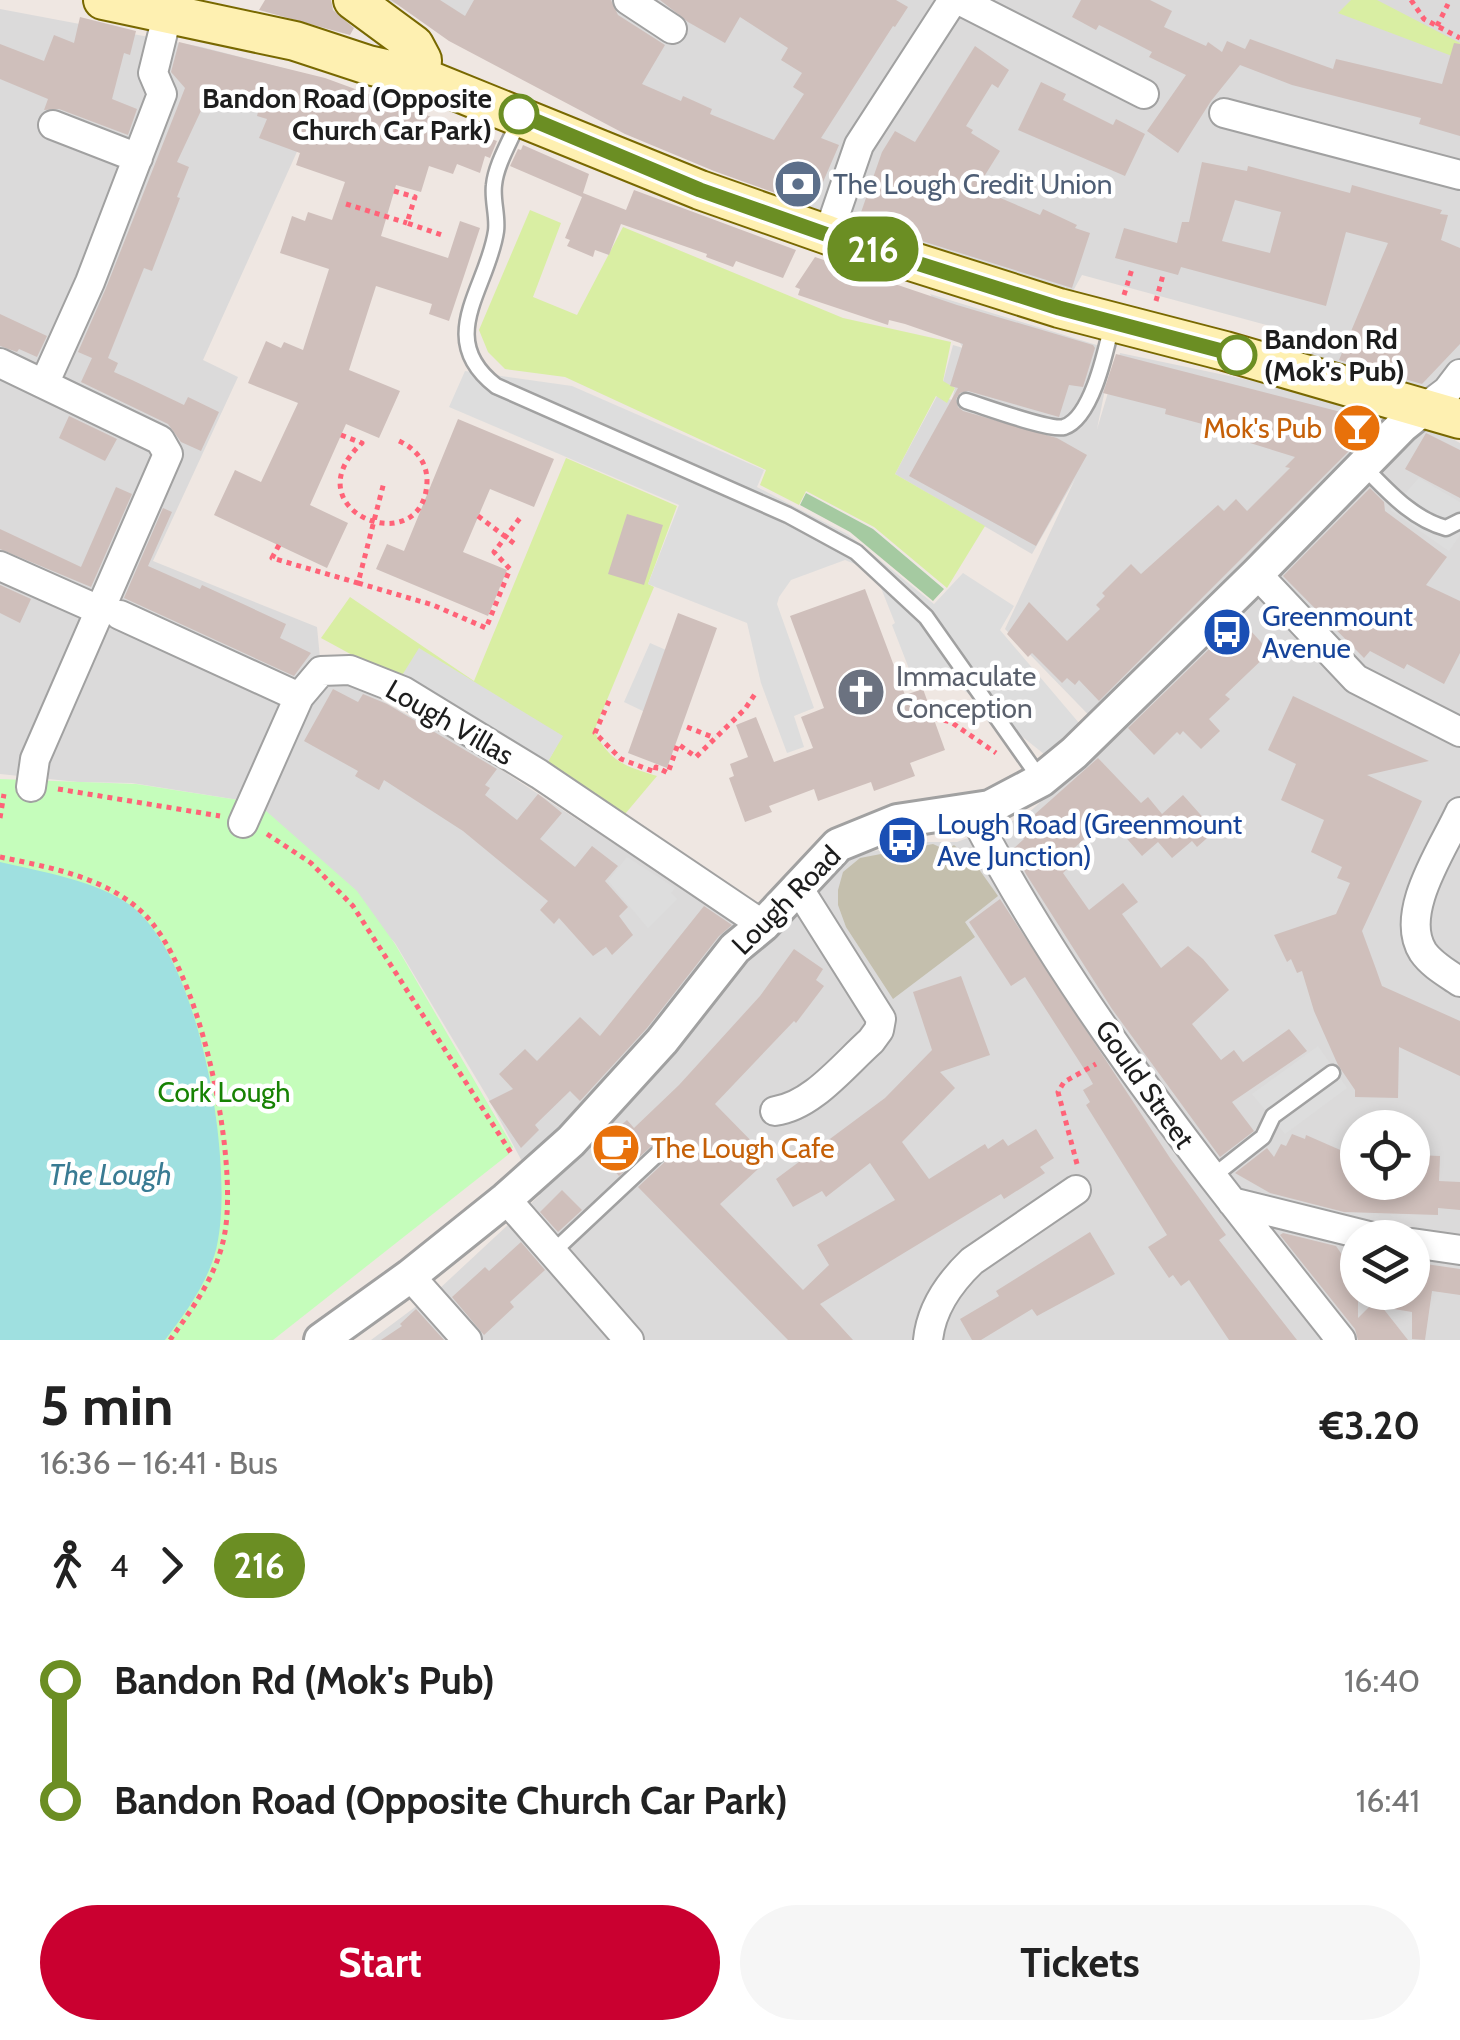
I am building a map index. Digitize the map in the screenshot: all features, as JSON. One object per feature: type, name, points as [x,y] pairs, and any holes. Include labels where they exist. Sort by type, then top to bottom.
[{"type":"main road","points":[[103,0],[295,41],[421,77],[700,190],[828,235],[1118,308],[1224,351],[1460,419]]},
{"type":"main road","points":[[353,0],[414,45],[422,60],[421,77]]},
{"type":"street","points":[[628,0],[672,28]]},
{"type":"street","points":[[828,235],[859,145],[956,0],[1144,94]]},
{"type":"street","points":[[44,382],[90,282],[162,94],[154,73],[168,12]]},
{"type":"street","points":[[1224,113],[1460,175]]},
{"type":"street","points":[[53,126],[138,158]]},
{"type":"street","points":[[0,362],[160,440],[167,447],[166,460],[110,612],[18,787]]},
{"type":"street","points":[[1422,410],[1446,392],[1460,374]]},
{"type":"street","name":"Lough Road","points":[[320,1340],[410,1276],[571,1141],[662,1041],[735,948],[838,845],[874,828],[972,812],[1041,780],[1074,753],[1422,410]]},
{"type":"street","points":[[0,566],[299,697],[242,823]]},
{"type":"street","points":[[1257,574],[1356,679],[1460,732]]},
{"type":"street","name":"Lough Villas","points":[[299,697],[321,671],[337,670],[367,675],[403,691],[539,774],[763,924]]},
{"type":"street","name":"Gould Street","points":[[972,812],[1009,882],[1165,1117],[1341,1340]]},
{"type":"street","points":[[1460,812],[1420,897],[1414,922],[1423,952],[1460,982]]},
{"type":"street","points":[[775,1111],[792,1109],[806,1099],[871,1041],[881,1019],[797,886]]},
{"type":"street","points":[[928,1340],[939,1304],[962,1271],[1076,1190]]},
{"type":"street","points":[[506,1199],[629,1340]]},
{"type":"street","points":[[1232,1202],[1340,1229]]},
{"type":"street","points":[[1430,1246],[1460,1250]]},
{"type":"street","points":[[410,1276],[467,1340]]},
{"type":"lane","points":[[520,115],[493,188],[496,234],[466,320],[468,350],[481,375],[496,386],[788,515],[856,552],[926,617],[1041,780]]},
{"type":"lane","points":[[966,401],[1064,427],[1086,406],[1118,308]]},
{"type":"lane","points":[[1364,467],[1406,507],[1434,524],[1446,528],[1460,521]]},
{"type":"lane","points":[[1212,1178],[1263,1136],[1273,1116],[1332,1072]]},
{"type":"lane","points":[[554,1251],[666,1147]]},
{"type":"path","points":[[1411,0],[1424,19],[1460,38]]},
{"type":"path","points":[[1437,26],[1448,4]]},
{"type":"path","points":[[394,190],[416,197],[407,222]]},
{"type":"path","points":[[346,204],[442,235]]},
{"type":"path","points":[[1118,308],[1132,269]]},
{"type":"path","points":[[1156,302],[1163,275]]},
{"type":"path","points":[[341,434],[362,444],[344,469],[342,494],[354,512],[374,524],[398,524],[420,506],[424,495],[426,468],[412,447],[397,440]]},
{"type":"path","points":[[358,583],[384,482]]},
{"type":"path","points":[[478,516],[515,544]]},
{"type":"path","points":[[278,545],[272,558],[433,606],[486,628],[510,568],[494,552],[520,518]]},
{"type":"path","points":[[609,702],[594,733],[621,759],[668,773],[678,744],[696,757],[757,692]]},
{"type":"path","points":[[934,718],[951,722],[972,736],[998,754],[1004,766]]},
{"type":"path","points":[[686,727],[715,738]]},
{"type":"path","points":[[0,818],[18,787],[156,803],[242,823],[280,841],[311,863],[353,906],[518,1163]]},
{"type":"path","points":[[0,858],[69,874],[122,897],[157,929],[192,997],[219,1114],[226,1176],[226,1224],[216,1268],[170,1340]]},
{"type":"path","points":[[1076,1190],[1079,1170],[1058,1092],[1060,1087],[1120,1050]]},
{"type":"shaded area","points":[[386,0],[1460,0],[1460,396],[1424,395],[1300,352],[1303,335],[1082,275],[1069,298],[859,229],[740,176],[448,24]]},
{"type":"shaded area","points":[[0,9],[202,47],[321,78],[305,134],[203,360],[238,377],[153,561],[317,627],[320,658],[336,675],[471,750],[613,843],[742,918],[861,854],[915,842],[957,842],[1025,816],[1111,738],[1005,629],[1075,479],[1032,554],[895,474],[937,396],[952,400],[955,388],[943,382],[953,345],[963,348],[930,294],[1113,350],[1097,429],[1120,353],[1404,413],[1460,443],[1460,1340],[371,1340],[438,1290],[540,1195],[488,1098],[395,943],[257,803],[132,783],[0,774]]},
{"type":"shaded area","points":[[465,371],[572,386],[764,470],[757,487],[849,535],[934,604],[963,573],[1014,606],[1000,630],[1079,723],[1044,754],[936,668],[913,679],[877,578],[845,560],[791,580],[779,597],[777,604],[814,708],[794,716],[804,747],[787,753],[761,683],[747,623],[648,584],[679,505],[449,407]]},
{"type":"shaded area","points":[[1419,478],[1460,502],[1460,535],[1449,551],[1390,510]]},
{"type":"shaded area","points":[[650,643],[673,653],[647,713],[624,702]]},
{"type":"shaded area","points":[[419,648],[563,736],[546,765],[401,677]]},
{"type":"shaded area","points":[[933,844],[946,850],[954,845],[976,865],[998,896],[965,922],[975,937],[893,999],[846,927],[838,905],[838,890],[843,872],[860,858]]},
{"type":"shaded area","points":[[627,857],[675,888],[671,893],[677,899],[648,928],[608,881]]},
{"type":"shaded area","points":[[1318,1046],[1347,1088],[1285,1134],[1252,1094]]},
{"type":"green space","points":[[1351,0],[1377,0],[1460,43],[1460,59],[1338,13]]},
{"type":"green space","points":[[530,210],[561,223],[533,297],[577,315],[623,227],[843,318],[951,342],[943,381],[955,388],[947,403],[936,396],[895,474],[985,526],[947,588],[874,527],[806,491],[799,505],[760,485],[766,470],[565,377],[505,369],[488,352],[479,330]]},
{"type":"green space","points":[[566,458],[677,506],[648,584],[654,587],[594,731],[620,762],[657,776],[620,820],[546,765],[562,736],[490,694],[400,681],[321,638],[350,597],[474,681]]},
{"type":"green space","points":[[806,493],[873,529],[944,589],[933,601],[850,532],[800,505]]},
{"type":"green space","name":"Cork Lough","points":[[0,779],[136,784],[257,803],[357,891],[395,944],[513,1147],[509,1154],[273,1340],[0,1340]]},
{"type":"water","name":"The Lough","points":[[0,862],[85,883],[130,905],[154,931],[193,1012],[215,1112],[220,1160],[218,1240],[204,1280],[165,1340],[0,1340]]},
{"type":"building","points":[[265,0],[331,0],[333,10],[354,28],[350,35],[259,10]]},
{"type":"building","points":[[391,0],[440,0],[465,16],[474,0],[611,0],[618,15],[665,45],[642,84],[681,101],[683,96],[712,109],[710,114],[774,140],[804,94],[793,87],[802,73],[781,60],[788,48],[740,17],[725,43],[660,0],[896,0],[908,7],[821,138],[839,145],[823,182],[810,197],[795,200],[625,134],[449,41]]},
{"type":"building","points":[[1081,0],[1150,0],[1172,11],[1164,27],[1206,46],[1208,42],[1222,52],[1227,41],[1245,49],[1250,39],[1333,69],[1336,59],[1442,84],[1454,43],[1460,44],[1460,136],[1419,124],[1421,118],[1292,85],[1240,65],[1178,153],[1147,131],[1186,75],[1149,57],[1152,52],[1125,38],[1099,25],[1096,30],[1072,17]]},
{"type":"building","points":[[80,17],[136,31],[130,55],[124,53],[112,99],[137,109],[128,135],[59,109],[44,110],[48,99],[0,79],[0,44],[44,61],[54,35],[74,43]]},
{"type":"building","points":[[179,42],[325,78],[497,141],[490,158],[485,156],[480,173],[457,164],[453,174],[429,166],[421,192],[396,185],[381,236],[448,258],[460,221],[480,228],[449,321],[429,314],[432,304],[376,286],[349,370],[400,391],[379,438],[346,424],[310,505],[348,523],[327,568],[214,515],[235,470],[261,482],[298,403],[248,383],[266,341],[281,348],[284,342],[303,350],[329,269],[280,253],[292,216],[305,221],[308,212],[332,220],[345,182],[296,165],[300,153],[259,138],[267,119],[257,116],[258,112],[206,100],[177,162],[189,167],[177,197],[180,198],[152,271],[144,268],[108,358],[118,363],[114,372],[184,405],[188,397],[219,412],[201,451],[181,442],[168,424],[81,382],[92,358],[78,352],[185,88],[171,72]]},
{"type":"building","points":[[975,46],[1009,70],[998,88],[992,84],[966,126],[1000,151],[977,188],[1040,215],[1043,209],[1090,233],[1072,288],[858,221],[882,152],[895,131],[915,142]]},
{"type":"building","points":[[1041,82],[1066,94],[1063,100],[1113,125],[1116,119],[1145,134],[1125,176],[1018,130]]},
{"type":"building","points":[[523,145],[589,174],[583,193],[626,210],[634,190],[796,250],[783,278],[736,261],[733,267],[621,224],[609,255],[595,250],[593,257],[567,246],[570,240],[565,238],[582,197],[510,166]]},
{"type":"building","points":[[1202,162],[1247,171],[1248,166],[1350,193],[1352,185],[1442,210],[1440,214],[1448,215],[1441,240],[1460,248],[1460,344],[1422,384],[1339,360],[1388,243],[1346,232],[1326,306],[1181,267],[1178,275],[1115,258],[1124,228],[1177,243],[1182,222],[1189,222]],"holes":[[[1235,200],[1281,212],[1270,253],[1222,241]]]},
{"type":"building","points":[[815,257],[1093,345],[1083,387],[1069,385],[1059,417],[968,391],[956,399],[963,411],[1057,438],[1087,455],[1036,546],[909,476],[958,388],[950,386],[963,344],[905,324],[889,320],[888,325],[798,295],[800,289],[795,287]]},
{"type":"building","points":[[0,314],[47,336],[37,357],[0,346]]},
{"type":"building","points":[[1116,354],[1372,420],[1373,427],[1099,701],[1079,680],[1075,685],[1067,678],[1062,683],[1032,653],[1028,657],[1007,634],[1029,602],[1067,641],[1100,609],[1096,605],[1105,596],[1102,593],[1131,564],[1141,574],[1218,505],[1224,511],[1236,499],[1247,511],[1290,468],[1285,467],[1295,457],[1250,443],[1251,437],[1103,393]]},
{"type":"building","points":[[69,416],[117,439],[105,461],[59,438]]},
{"type":"building","points":[[458,419],[554,459],[534,507],[490,489],[463,552],[507,570],[488,616],[376,569],[387,544],[404,551]]},
{"type":"building","points":[[1426,433],[1460,450],[1460,498],[1405,469]]},
{"type":"building","points":[[116,487],[132,494],[91,587],[0,549],[0,529],[81,567]]},
{"type":"building","points":[[1370,488],[1384,502],[1385,511],[1447,557],[1426,585],[1460,601],[1460,653],[1444,684],[1407,664],[1404,669],[1370,651],[1364,658],[1283,576]]},
{"type":"building","points":[[163,508],[172,512],[148,566],[200,589],[202,585],[286,624],[280,638],[311,653],[294,676],[124,598]]},
{"type":"building","points":[[627,514],[663,525],[644,585],[608,574]]},
{"type":"building","points":[[0,585],[31,599],[20,623],[0,613]]},
{"type":"building","name":"Immaculate Conception","points":[[865,589],[905,695],[923,689],[945,750],[910,763],[915,776],[874,791],[871,782],[818,801],[814,789],[769,806],[772,812],[745,822],[729,778],[734,776],[730,764],[748,757],[736,725],[756,717],[774,762],[813,748],[801,717],[824,708],[790,616]]},
{"type":"building","points":[[678,613],[717,628],[667,768],[628,753]]},
{"type":"building","points":[[1240,619],[1270,652],[1225,695],[1230,699],[1209,719],[1220,731],[1201,749],[1183,731],[1180,735],[1177,732],[1154,755],[1128,728]]},
{"type":"building","points":[[333,689],[358,702],[363,694],[387,704],[497,769],[485,785],[490,788],[485,795],[517,820],[538,794],[562,813],[540,839],[575,867],[592,846],[618,866],[605,881],[628,907],[619,916],[633,935],[612,955],[606,947],[593,956],[559,918],[554,924],[540,910],[548,901],[463,831],[384,780],[379,790],[355,776],[358,771],[304,741]]},
{"type":"building","points":[[1293,696],[1429,761],[1367,775],[1422,801],[1362,931],[1382,986],[1460,1021],[1460,1076],[1399,1047],[1398,1098],[1355,1097],[1355,1090],[1338,1065],[1314,1011],[1302,971],[1297,973],[1291,959],[1287,962],[1274,935],[1336,914],[1350,883],[1337,878],[1342,867],[1311,852],[1324,820],[1281,800],[1296,764],[1268,750]]},
{"type":"building","points":[[1098,758],[1141,803],[1148,797],[1162,814],[1183,795],[1215,831],[1197,847],[1192,841],[1172,858],[1158,842],[1142,856],[1108,817],[1068,854],[1075,861],[1063,873],[1089,910],[1123,883],[1138,902],[1122,914],[1161,968],[1188,946],[1203,959],[1229,990],[1192,1024],[1221,1060],[1234,1050],[1243,1062],[1289,1029],[1307,1051],[1232,1102],[1254,1131],[1220,1157],[1112,1009],[1026,874],[1022,866],[1026,862],[1013,849],[1024,839],[1016,831]]},
{"type":"building","points":[[1000,899],[1170,1158],[1226,1235],[1219,1240],[1297,1340],[1229,1340],[1189,1280],[1181,1286],[1173,1275],[1169,1278],[1148,1247],[1167,1235],[1086,1105],[1090,1102],[1083,1090],[1093,1084],[1025,977],[1011,986],[969,922]]},
{"type":"building","points":[[704,906],[732,925],[580,1101],[570,1091],[535,1125],[539,1130],[521,1148],[489,1101],[513,1089],[499,1074],[525,1049],[537,1061],[580,1017],[600,1036]]},
{"type":"building","points":[[794,949],[823,969],[816,980],[824,986],[796,1023],[715,1104],[769,1159],[720,1204],[803,1290],[829,1265],[817,1245],[895,1200],[870,1163],[826,1197],[822,1191],[793,1207],[776,1179],[885,1098],[932,1050],[913,992],[961,976],[990,1055],[940,1072],[955,1088],[902,1142],[929,1179],[985,1144],[988,1149],[1003,1139],[1008,1146],[1036,1129],[1054,1158],[1040,1167],[1045,1173],[1004,1199],[1001,1194],[820,1304],[853,1340],[788,1340],[638,1187],[673,1154],[672,1139],[659,1139],[619,1176],[595,1148],[627,1120],[634,1128],[679,1085],[760,996]]},
{"type":"building","points":[[1292,1134],[1305,1139],[1306,1135],[1340,1150],[1340,1200],[1430,1200],[1430,1156],[1440,1156],[1439,1181],[1460,1182],[1460,1210],[1438,1208],[1438,1215],[1344,1212],[1270,1193],[1235,1173],[1267,1148],[1274,1157],[1281,1144],[1286,1146]]},
{"type":"building","points":[[562,1190],[582,1210],[558,1232],[540,1212]]},
{"type":"building","points":[[1090,1232],[1115,1274],[1037,1316],[1032,1309],[981,1340],[972,1340],[960,1319],[999,1296],[996,1291]]},
{"type":"building","points":[[1280,1235],[1336,1246],[1340,1252],[1340,1310],[1358,1310],[1358,1318],[1366,1310],[1384,1310],[1408,1340],[1358,1340],[1355,1329]]},
{"type":"building","points":[[521,1242],[545,1270],[510,1302],[514,1307],[484,1335],[452,1297]]},
{"type":"building","points":[[1430,1265],[1460,1269],[1460,1295],[1432,1291],[1430,1305]]},
{"type":"building","points":[[416,1309],[444,1340],[381,1340],[402,1326]]},
{"type":"building","points":[[1400,1310],[1429,1310],[1425,1340],[1412,1339],[1412,1312]]},
{"type":"bus line","name":"216","points":[[519,114],[700,190],[828,235],[1059,308],[1237,355]]},
{"type":"place","name":"Bandon Road (Opposite Church Car Park)","points":[[519,114]]},
{"type":"place","name":"The Lough Credit Union","points":[[798,184]]},
{"type":"place","name":"Bandon Rd (Mok's Pub)","points":[[1237,355]]},
{"type":"place","name":"Mok's Pub","points":[[1357,428]]},
{"type":"place","name":"Greenmount Avenue","points":[[1227,632]]},
{"type":"place","name":"Immaculate Conception","points":[[861,692]]},
{"type":"place","name":"Lough Road (Greenmount Ave Junction)","points":[[902,840]]},
{"type":"place","name":"The Lough Cafe","points":[[616,1148]]}]
